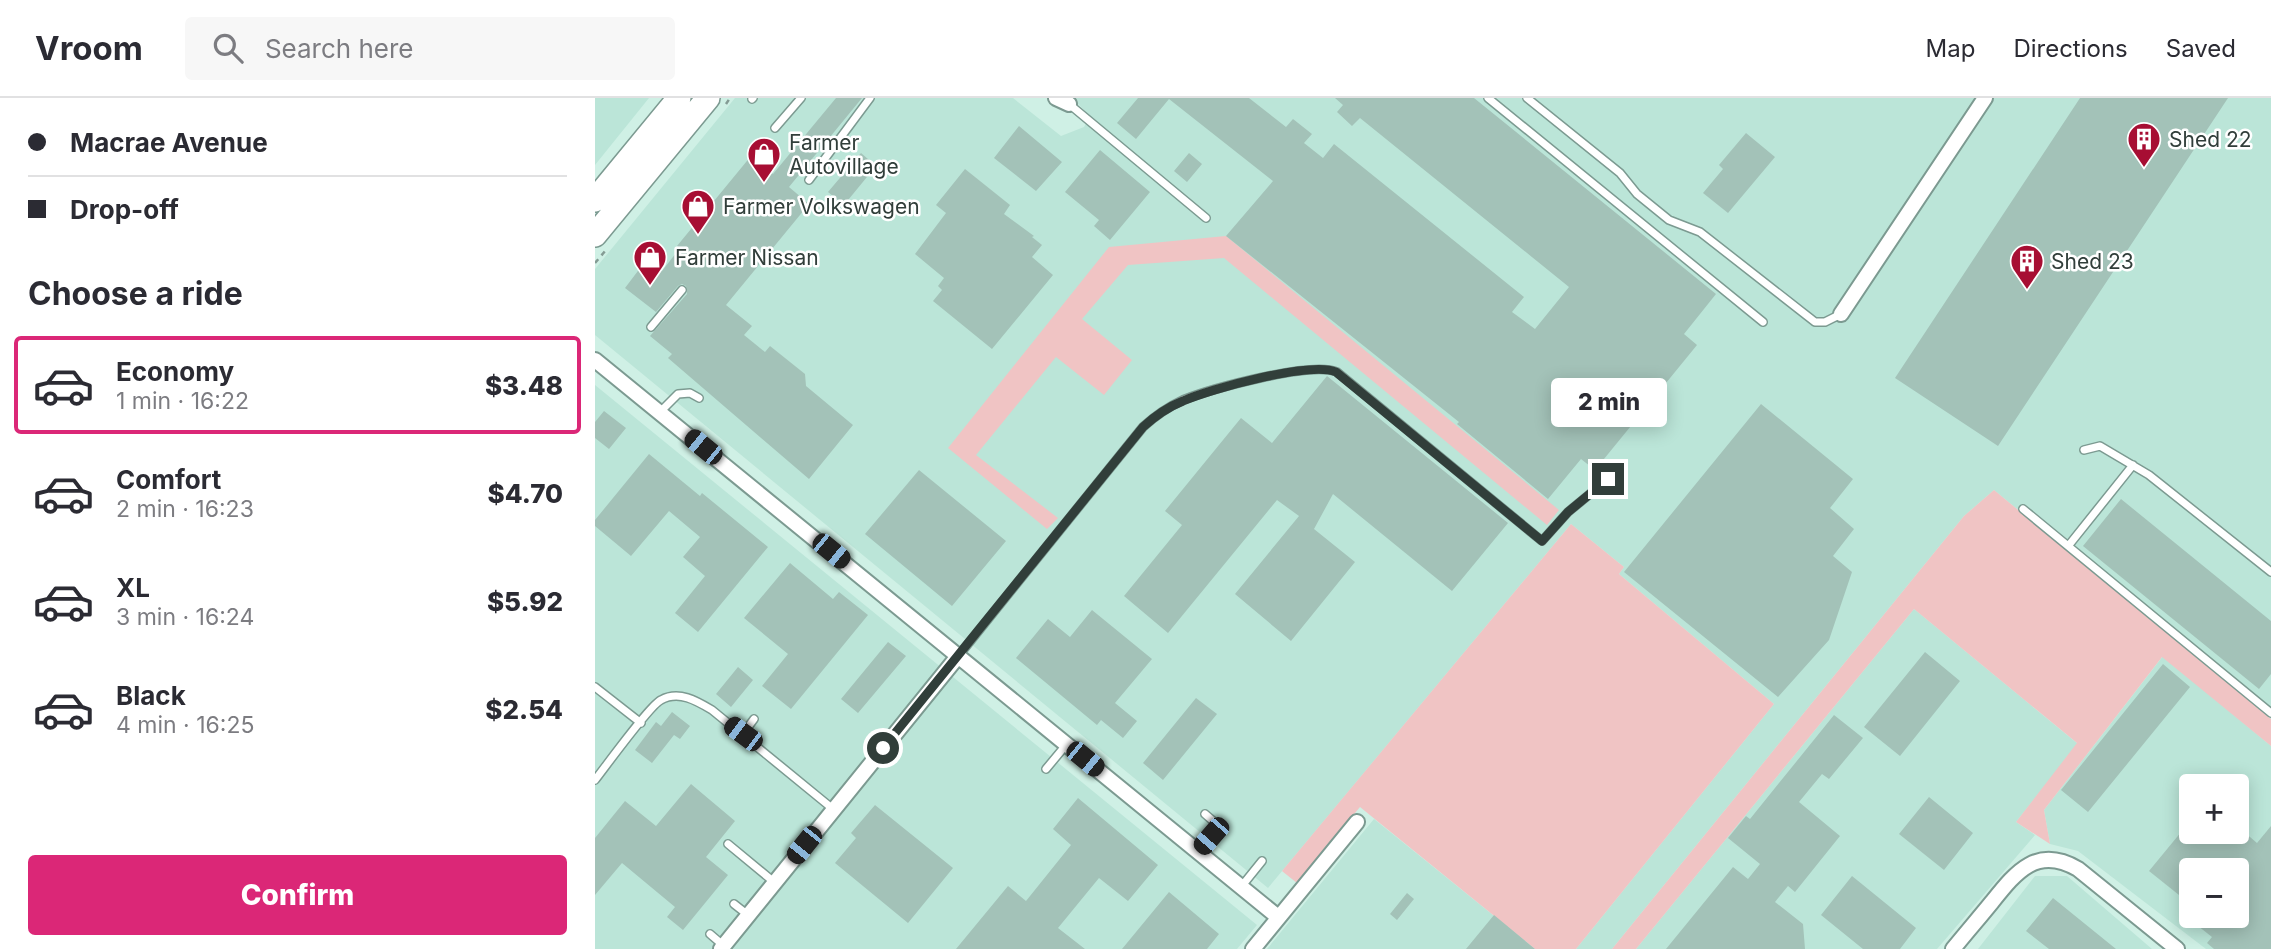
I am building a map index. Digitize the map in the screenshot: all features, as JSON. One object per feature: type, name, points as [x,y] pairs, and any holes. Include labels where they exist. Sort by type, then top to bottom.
[{"type":"highway","points":[[595,200],[679,98]]},
{"type":"highway","points":[[595,235],[708,98]]},
{"type":"street","points":[[1841,314],[1985,98]]},
{"type":"street","points":[[595,360],[1279,917]]},
{"type":"street","points":[[723,947],[958,656]]},
{"type":"street","points":[[1253,949],[1357,822]]},
{"type":"street","points":[[1953,949],[2015,874],[2033,862],[2051,860],[2061,861],[2078,869],[2177,949]]},
{"type":"lane","points":[[775,128],[801,98]]},
{"type":"lane","points":[[809,180],[870,98]]},
{"type":"lane","points":[[1487,98],[1763,322]]},
{"type":"lane","points":[[1527,98],[1620,173],[1637,194],[1669,219],[1700,232],[1815,322],[1825,322],[1841,314]]},
{"type":"lane","points":[[1062,101],[1206,218]]},
{"type":"lane","points":[[651,327],[682,290]]},
{"type":"lane","points":[[958,656],[1143,427],[1175,405],[1231,386],[1321,368],[1336,372],[1542,541],[1568,512],[1608,479]]},
{"type":"lane","points":[[660,412],[678,394],[690,393],[699,398]]},
{"type":"lane","points":[[2084,450],[2100,446],[2149,475],[2271,572]]},
{"type":"lane","points":[[2070,545],[2133,465]]},
{"type":"lane","points":[[2023,509],[2070,545],[2268,711],[2271,701]]},
{"type":"lane","points":[[595,687],[641,723]]},
{"type":"lane","points":[[595,780],[660,700],[682,696],[698,702],[743,734],[833,809]]},
{"type":"lane","points":[[743,734],[754,719]]},
{"type":"lane","points":[[1046,769],[1066,744]]},
{"type":"lane","points":[[1198,851],[1219,826],[1205,814]]},
{"type":"lane","points":[[728,844],[774,882]]},
{"type":"lane","points":[[1241,887],[1262,861]]},
{"type":"lane","points":[[734,904],[748,915]]},
{"type":"lane","points":[[710,934],[723,947]]},
{"type":"shaded area","points":[[595,98],[649,98],[595,165]]},
{"type":"shaded area","points":[[735,98],[1013,98],[1061,136],[1084,127],[1090,116],[1072,98],[2271,98],[2271,719],[1994,490],[1964,516],[1612,949],[1576,949],[1774,704],[1619,574],[1624,567],[1571,524],[1268,888],[595,335],[595,269]]},
{"type":"shaded area","points":[[1226,236],[1559,510],[1547,525],[1224,258],[1128,265],[1082,319],[1132,360],[1104,395],[1056,357],[976,455],[1058,518],[1047,529],[948,448],[1109,247]]},
{"type":"shaded area","points":[[595,385],[1257,925],[1237,949],[595,949]]},
{"type":"shaded area","points":[[1994,490],[2271,719],[2271,746],[2162,657],[2044,810],[2050,844],[2016,822],[2077,743],[1914,609],[1636,949],[1612,949],[1964,516]]},
{"type":"shaded area","points":[[1571,524],[1624,567],[1619,574],[1774,704],[1576,949],[1535,949],[1360,807],[1297,883],[1282,871]]},
{"type":"shaded area","points":[[1914,609],[2078,744],[2016,822],[2035,835],[1937,949],[1636,949]]},
{"type":"shaded area","points":[[2163,656],[2271,746],[2271,949],[2206,949],[2078,851],[2050,844],[2044,810]]},
{"type":"shaded area","points":[[1374,819],[1535,949],[1267,949]]},
{"type":"shaded area","points":[[2035,876],[2067,876],[2152,949],[1978,949]]},
{"type":"building","points":[[836,98],[862,98],[789,187],[809,204],[726,305],[752,326],[744,335],[765,352],[770,346],[805,374],[806,386],[853,425],[809,479],[668,358],[672,354],[650,336],[687,294],[686,286],[678,286],[656,312],[625,288],[647,259],[662,271],[680,248],[677,246],[751,156],[773,174]]},
{"type":"building","points":[[1138,98],[1249,98],[1286,127],[1293,119],[1312,134],[1304,143],[1323,158],[1334,144],[1524,297],[1512,312],[1535,329],[1569,287],[1360,118],[1352,126],[1337,112],[1343,105],[1335,98],[1474,98],[1716,294],[1684,334],[1697,345],[1595,470],[1581,459],[1548,499],[1457,424],[1459,422],[1226,236],[1273,181],[1169,99],[1136,139],[1117,123]]},
{"type":"building","name":"Shed 23","points":[[2080,98],[2228,98],[1998,446],[1895,378]]},
{"type":"building","points":[[1019,126],[1062,162],[1036,191],[994,158]]},
{"type":"building","points":[[1746,133],[1775,157],[1728,213],[1703,193],[1723,169],[1719,165]]},
{"type":"building","points":[[1100,150],[1150,192],[1110,240],[1094,226],[1099,220],[1065,192]]},
{"type":"building","points":[[861,153],[876,166],[844,205],[828,192]]},
{"type":"building","points":[[1189,153],[1202,164],[1187,182],[1174,171]]},
{"type":"building","points":[[965,169],[1010,205],[1004,214],[1042,245],[1032,257],[1053,275],[992,349],[933,301],[942,290],[938,286],[944,278],[915,254],[946,213],[936,205]]},
{"type":"building","points":[[1327,376],[1508,523],[1452,591],[1333,494],[1314,529],[1355,562],[1291,641],[1235,594],[1299,516],[1277,500],[1168,633],[1124,596],[1182,525],[1165,511],[1241,418],[1272,443]]},
{"type":"building","points":[[1761,404],[1853,479],[1830,508],[1854,529],[1833,556],[1852,572],[1829,640],[1778,697],[1624,572]]},
{"type":"building","points":[[604,411],[626,428],[609,449],[595,438],[595,422]]},
{"type":"building","points":[[649,454],[768,547],[698,632],[675,613],[705,576],[683,557],[700,537],[669,511],[631,556],[595,526],[595,520]]},
{"type":"building","points":[[919,470],[1006,541],[952,606],[865,534]]},
{"type":"building","points":[[2121,499],[2271,621],[2271,674],[2259,689],[2083,546]]},
{"type":"building","points":[[790,563],[833,599],[839,592],[868,615],[791,709],[762,686],[788,654],[744,618]]},
{"type":"building","points":[[1092,610],[1152,659],[1115,703],[1137,721],[1123,738],[1101,720],[1097,725],[1016,658],[1048,619],[1070,637]]},
{"type":"building","points":[[888,642],[906,656],[858,713],[841,699]]},
{"type":"building","points":[[1925,652],[1960,681],[1900,756],[1864,727]]},
{"type":"building","points":[[2163,664],[2190,687],[2088,812],[2061,790]]},
{"type":"building","points":[[738,667],[753,680],[731,707],[716,694]]},
{"type":"building","points":[[1196,698],[1217,714],[1163,780],[1143,763]]},
{"type":"building","points":[[672,712],[690,726],[680,739],[674,735],[652,763],[635,750],[656,722],[661,726]]},
{"type":"building","points":[[1834,715],[1863,738],[1829,779],[1822,774],[1799,802],[1840,836],[1795,892],[1788,886],[1775,902],[1803,924],[1805,949],[1666,949],[1733,867],[1748,879],[1760,864],[1728,838],[1746,816],[1750,819]]},
{"type":"building","points":[[691,784],[735,821],[706,857],[728,875],[683,930],[667,917],[675,907],[622,863],[595,895],[595,838],[625,801],[656,826]]},
{"type":"building","points":[[1929,797],[1973,833],[1944,870],[1899,834]]},
{"type":"building","points":[[1078,798],[1158,865],[1128,901],[1099,878],[1058,928],[1085,949],[956,949],[1008,886],[1026,901],[1071,845],[1053,829]]},
{"type":"building","points":[[875,805],[953,868],[908,923],[835,863],[856,838],[851,833]]},
{"type":"building","points":[[2271,826],[2271,949],[2214,949],[2207,943],[2212,937],[2201,928],[2249,928],[2249,858],[2179,858],[2179,895],[2149,871],[2179,835],[2179,844],[2249,844],[2249,836],[2257,843]]},
{"type":"building","points":[[1852,876],[1916,928],[1900,949],[1863,949],[1821,915]]},
{"type":"building","points":[[1169,892],[1219,934],[1207,949],[1122,949]]},
{"type":"building","points":[[1407,893],[1414,899],[1397,920],[1390,914]]},
{"type":"building","points":[[2053,898],[2116,949],[2049,949],[2026,931]]},
{"type":"building","points":[[1494,915],[1535,949],[1466,949]]},
{"type":"place","name":"Shed 22","points":[[2144,169]]},
{"type":"place","name":"Farmer Autovillage","points":[[764,184]]},
{"type":"place","name":"Farmer Volkswagen","points":[[698,236]]},
{"type":"place","name":"Farmer Nissan","points":[[650,287]]},
{"type":"place","name":"Shed 23","points":[[2027,291]]},
{"type":"route","points":[[883,748],[1143,427],[1165,410],[1195,396],[1255,380],[1321,368],[1330,369],[1342,376],[1542,541],[1568,512],[1608,479]]}]
